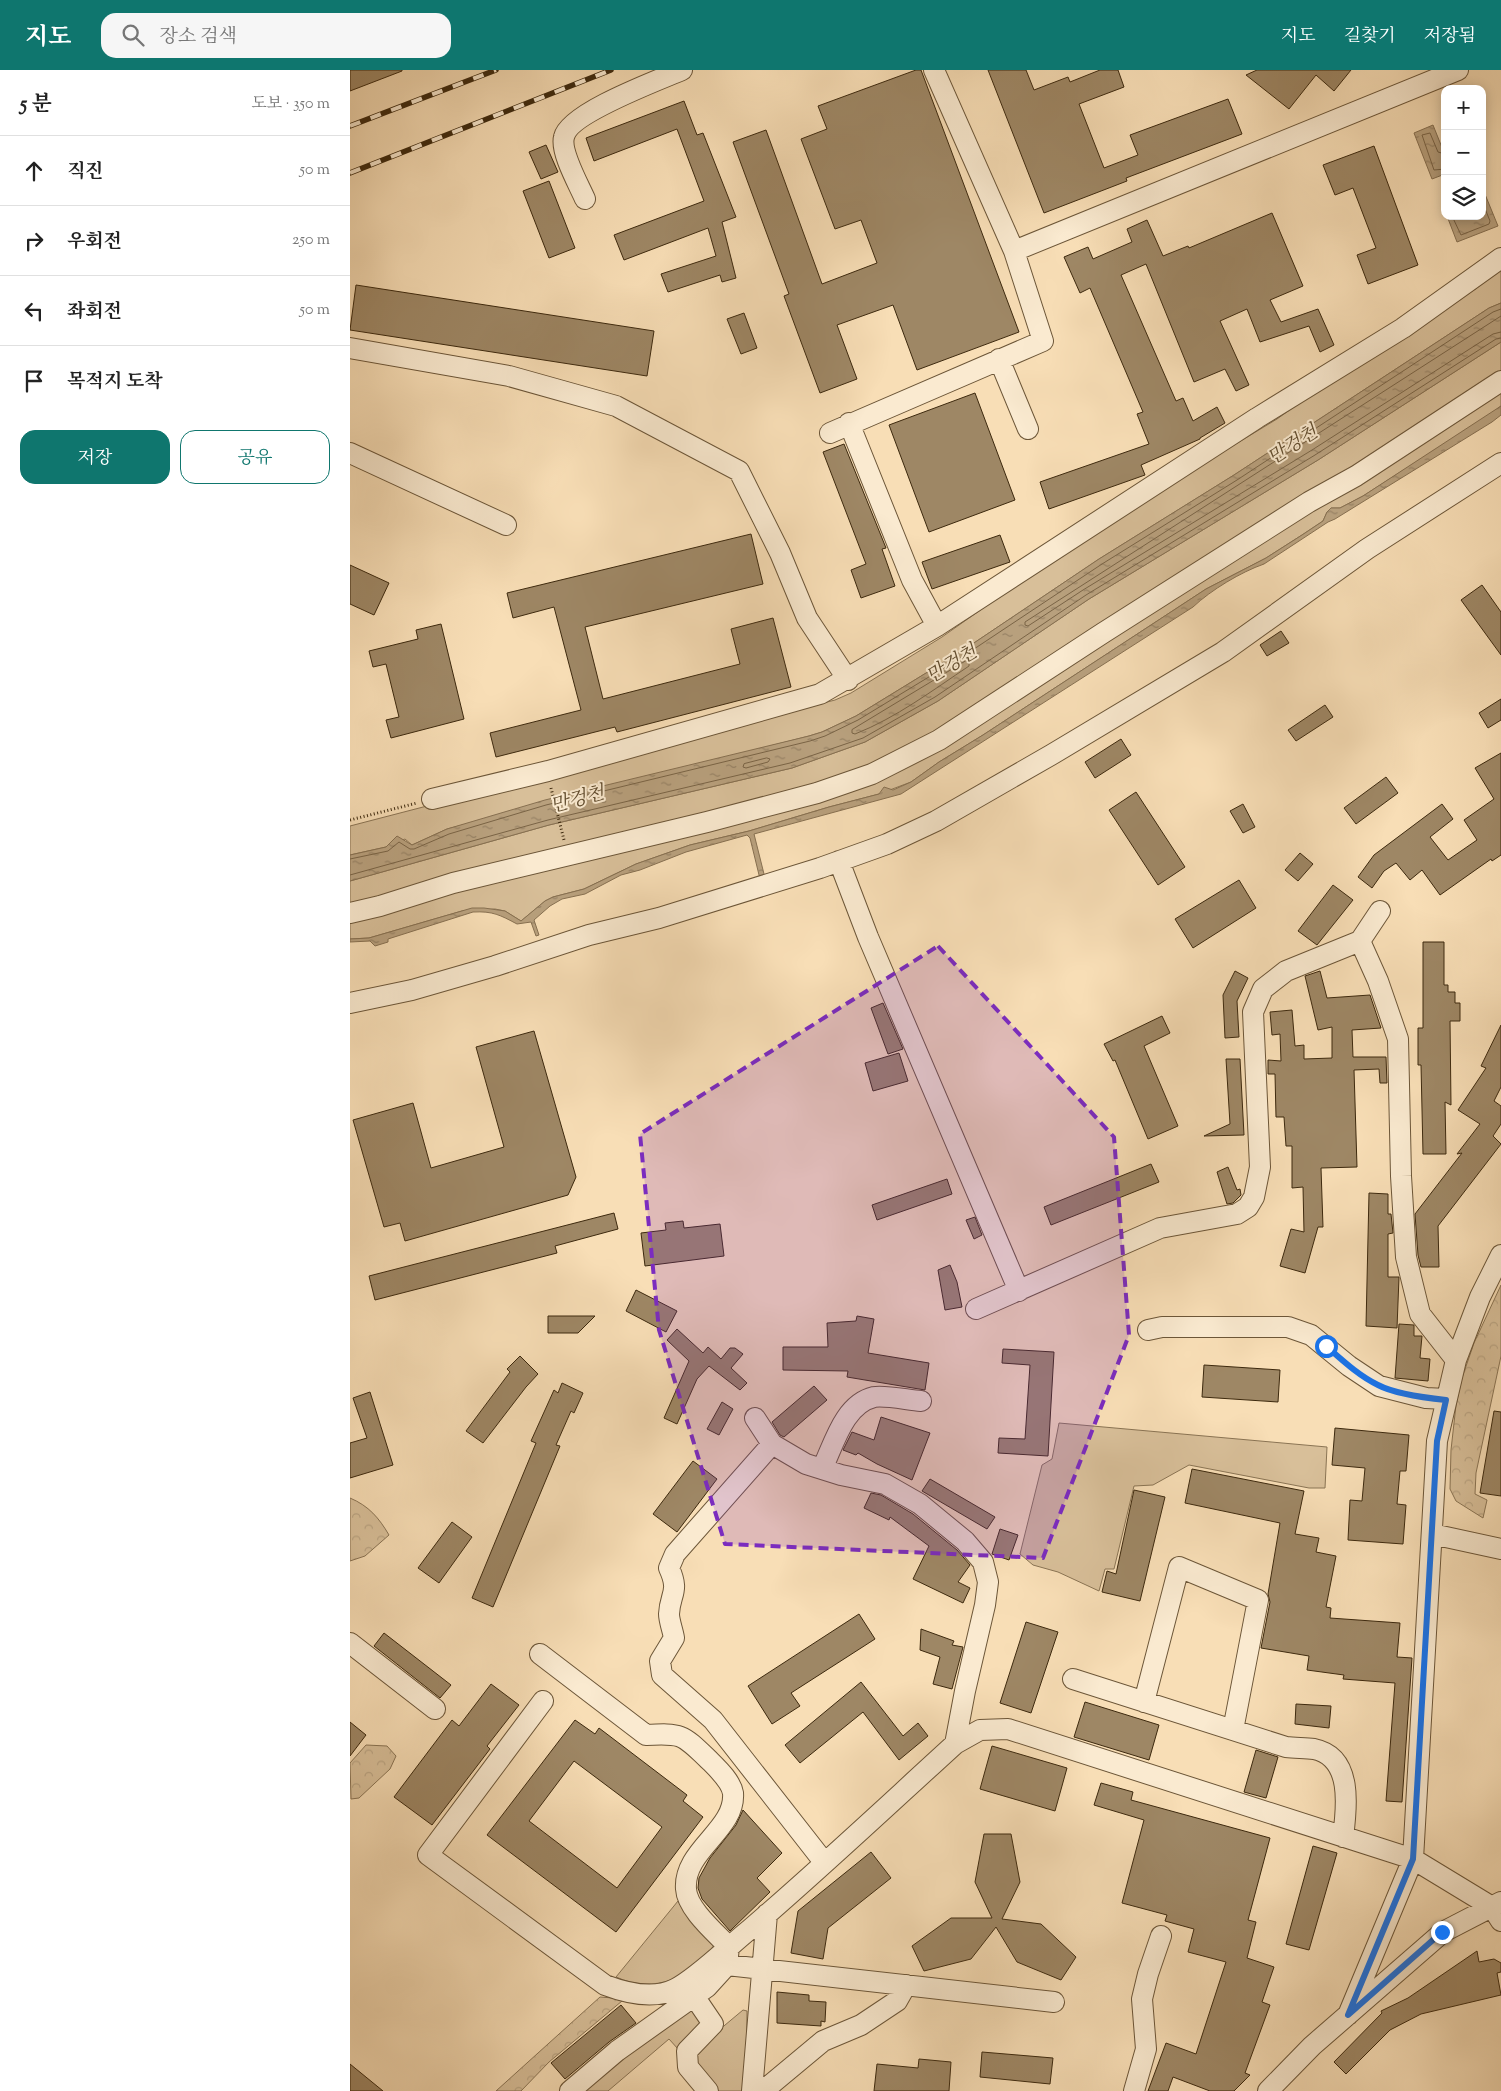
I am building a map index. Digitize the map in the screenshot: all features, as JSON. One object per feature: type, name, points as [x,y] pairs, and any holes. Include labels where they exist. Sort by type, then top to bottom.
[{"type":"street","points":[[585,199],[565,152],[564,137],[570,128],[583,115],[682,70]]},
{"type":"street","points":[[830,432],[1043,342],[1014,251],[934,70]]},
{"type":"street","points":[[1014,251],[1458,70]]},
{"type":"street","points":[[432,799],[548,770],[820,694],[848,680],[937,626],[1257,418],[1403,328],[1501,258]]},
{"type":"street","points":[[350,348],[509,376],[616,406],[739,471],[780,553],[807,618],[848,680]]},
{"type":"street","points":[[999,359],[1028,429]]},
{"type":"street","points":[[350,913],[380,906],[453,883],[707,822],[817,793],[872,774],[939,740],[1309,502],[1356,476],[1501,381]]},
{"type":"street","points":[[849,423],[912,580],[937,626]]},
{"type":"street","points":[[350,453],[506,525]]},
{"type":"street","points":[[350,1004],[412,990],[495,966],[589,935],[659,918],[888,844],[936,821],[1052,755],[1223,652],[1367,549],[1501,463]]},
{"type":"street","points":[[840,861],[868,937],[1019,1291]]},
{"type":"street","points":[[976,1309],[1160,1228],[1237,1214],[1248,1207],[1254,1197],[1260,1167],[1253,1012],[1263,989],[1286,971],[1360,941],[1380,911]]},
{"type":"street","points":[[1360,941],[1378,981],[1398,1039],[1401,1176],[1406,1257],[1420,1314],[1456,1360]]},
{"type":"street","points":[[1348,2015],[1413,1859],[1437,1441],[1456,1360],[1480,1297],[1501,1255]]},
{"type":"street","points":[[1148,1330],[1162,1327],[1288,1327],[1311,1334],[1349,1366],[1379,1386],[1426,1398],[1446,1400]]},
{"type":"street","points":[[822,1469],[846,1417],[860,1403],[874,1397],[921,1401]]},
{"type":"street","points":[[755,1418],[759,1428],[772,1444],[806,1464],[885,1484],[920,1504],[965,1541],[983,1562],[988,1582],[985,1605],[955,1744]]},
{"type":"street","points":[[772,1444],[674,1554],[669,1568],[675,1580],[675,1592],[669,1616],[674,1638],[660,1661],[662,1675],[713,1720],[824,1862]]},
{"type":"street","points":[[1432,1534],[1501,1549]]},
{"type":"street","points":[[1144,1702],[1179,1568],[1258,1600],[1233,1730]]},
{"type":"street","points":[[350,1643],[435,1709]]},
{"type":"street","points":[[540,1654],[646,1735],[675,1734],[690,1741],[722,1772],[733,1792],[730,1812],[686,1873],[686,1892],[698,1914],[728,1956],[763,1970],[1054,2002]]},
{"type":"street","points":[[1073,1679],[1286,1747],[1316,1749],[1333,1758],[1343,1774],[1346,1812],[1343,1837]]},
{"type":"street","points":[[543,1701],[428,1855],[605,1985],[630,1994],[658,1994],[674,1990],[728,1956]]},
{"type":"street","points":[[570,2091],[617,2051],[707,1987],[728,1956],[767,1914],[955,1744],[980,1730],[1008,1729],[1413,1859],[1498,1910]]},
{"type":"street","points":[[1268,2091],[1312,2046],[1442,1932],[1498,1910]]},
{"type":"street","points":[[767,1914],[752,2090],[769,2086],[822,2041],[861,2026],[897,2001],[906,1985]]},
{"type":"street","points":[[1134,2091],[1146,2049],[1142,1999],[1161,1936]]},
{"type":"street","points":[[694,1996],[712,2024],[687,2051],[688,2067],[708,2091]]},
{"type":"path","points":[[350,820],[432,799]]},
{"type":"path","points":[[554,802],[568,856]]},
{"type":"highlighted area","points":[[938,946],[1114,1137],[1129,1335],[1043,1558],[725,1544],[659,1330],[640,1134]]},
{"type":"green space","points":[[1501,265],[1501,303],[1489,308],[1234,475],[1099,559],[962,651],[856,716],[809,736],[447,829],[412,845],[405,839],[386,847],[350,855],[350,826],[835,700],[851,693],[942,637],[1043,566],[1196,468],[1277,419],[1347,369],[1477,288]]},
{"type":"green space","points":[[1501,342],[1501,378],[871,773],[350,911],[350,881],[549,825],[792,768],[865,742],[938,701],[1089,599],[1318,460]]},
{"type":"green space","points":[[1501,384],[1501,406],[1488,416],[1363,496],[1340,508],[1331,508],[1323,521],[1302,535],[1266,558],[1206,589],[911,782],[879,794],[749,831],[690,845],[636,864],[584,889],[553,897],[545,901],[521,921],[505,911],[495,909],[462,911],[369,938],[350,939],[350,916],[873,777]]},
{"type":"green space","points":[[1501,1285],[1501,1356],[1476,1473],[1475,1494],[1487,1500],[1483,1518],[1456,1501],[1450,1489],[1451,1450],[1456,1405],[1462,1378],[1474,1343]]},
{"type":"green space","points":[[1059,1423],[1327,1447],[1325,1488],[1309,1488],[1189,1465],[1153,1485],[1134,1486],[1114,1569],[1105,1569],[1099,1591],[1058,1572],[1033,1565],[1020,1554],[1042,1465],[1052,1459]]},
{"type":"green space","points":[[350,1498],[373,1513],[389,1535],[365,1556],[350,1561]]},
{"type":"green space","points":[[366,1745],[387,1746],[396,1756],[390,1769],[359,1798],[351,1799],[350,1763]]},
{"type":"green space","points":[[678,1901],[685,1913],[715,1944],[695,1966],[672,1980],[645,1984],[616,1977]]},
{"type":"green space","points":[[600,1997],[622,2001],[549,2062],[521,2091],[496,2091]]},
{"type":"green space","points":[[689,2008],[702,2023],[678,2049],[669,2039],[608,2091],[584,2091],[612,2065]]},
{"type":"green space","points":[[743,2010],[747,2011],[746,2085],[743,2091],[718,2091],[696,2065],[694,2053]]},
{"type":"water","points":[[1433,125],[1441,145],[1441,176],[1432,179],[1414,133]]},
{"type":"water","points":[[1486,197],[1498,226],[1457,242],[1449,220],[1486,220]]},
{"type":"water","name":"만겅천","points":[[1501,303],[1501,342],[1318,460],[1089,599],[938,701],[865,742],[792,768],[549,825],[350,881],[350,855],[386,847],[397,836],[412,845],[447,829],[545,800],[809,736],[856,716],[962,651],[1099,559],[1234,475],[1489,308]]},
{"type":"water","points":[[1501,406],[1501,415],[1492,422],[1328,522],[1264,564],[1227,582],[1208,594],[1193,607],[901,794],[754,834],[765,878],[760,879],[750,838],[747,835],[686,852],[640,870],[621,875],[585,894],[562,899],[550,906],[534,920],[539,935],[536,936],[531,922],[517,924],[496,914],[473,912],[388,939],[388,942],[375,946],[370,941],[350,942],[350,939],[369,938],[472,908],[505,911],[521,921],[545,901],[553,897],[584,889],[636,864],[690,845],[749,831],[879,794],[884,787],[893,790],[911,782],[1206,589],[1266,558],[1302,535],[1323,521],[1331,508],[1340,508],[1363,496]]},
{"type":"building","points":[[350,70],[402,70],[402,71],[350,91]]},
{"type":"building","points":[[916,70],[921,70],[1019,332],[917,370],[893,305],[837,325],[857,379],[820,393],[784,296],[789,294],[733,142],[766,130],[822,284],[877,263],[861,220],[835,229],[801,139],[827,129],[818,106]]},
{"type":"building","points":[[988,70],[1026,70],[1034,90],[1068,77],[1070,82],[1100,70],[1118,70],[1124,87],[1079,104],[1104,168],[1138,155],[1130,135],[1228,99],[1242,134],[1126,178],[1127,181],[1044,213]]},
{"type":"building","points":[[1257,70],[1351,70],[1334,91],[1316,75],[1289,109],[1246,75]]},
{"type":"building","points":[[684,101],[697,135],[703,133],[736,217],[722,222],[736,278],[722,282],[720,275],[668,292],[661,274],[716,256],[708,228],[624,260],[614,235],[704,201],[677,129],[594,161],[586,138]]},
{"type":"building","points":[[546,145],[558,172],[541,179],[529,152]]},
{"type":"building","points":[[1374,146],[1418,265],[1368,284],[1357,255],[1376,248],[1353,188],[1335,195],[1323,165]]},
{"type":"building","points":[[549,181],[575,248],[549,258],[523,191]]},
{"type":"building","points":[[1272,213],[1303,286],[1270,300],[1281,322],[1318,309],[1334,345],[1320,352],[1309,326],[1260,342],[1247,309],[1220,321],[1249,385],[1236,391],[1225,369],[1194,382],[1146,264],[1121,275],[1176,401],[1183,398],[1193,421],[1217,407],[1225,423],[1200,439],[1141,465],[1145,475],[1049,509],[1040,482],[1149,444],[1137,414],[1143,412],[1090,288],[1080,293],[1064,257],[1088,247],[1093,259],[1132,242],[1127,229],[1147,220],[1163,256],[1188,246],[1189,248]]},
{"type":"building","points":[[356,285],[654,331],[647,376],[350,330]]},
{"type":"building","points":[[744,313],[757,348],[741,354],[727,319]]},
{"type":"building","points":[[975,393],[1015,500],[929,532],[889,425]]},
{"type":"building","points":[[844,444],[886,548],[882,549],[895,586],[861,598],[851,570],[866,564],[823,452]]},
{"type":"building","points":[[751,534],[763,584],[585,627],[603,699],[740,664],[731,629],[773,618],[791,687],[617,732],[615,727],[496,757],[490,733],[581,710],[554,607],[513,618],[507,593]]},
{"type":"building","points":[[1000,535],[1010,562],[932,589],[922,562]]},
{"type":"building","points":[[350,565],[389,583],[374,615],[350,604]]},
{"type":"building","points":[[1482,585],[1501,612],[1501,655],[1461,600]]},
{"type":"building","points":[[441,624],[464,719],[391,738],[386,720],[399,717],[386,664],[373,667],[369,651],[418,639],[416,630]]},
{"type":"building","points":[[1281,631],[1289,643],[1267,656],[1260,645]]},
{"type":"building","points":[[1501,699],[1501,720],[1488,728],[1479,713]]},
{"type":"building","points":[[1325,705],[1333,717],[1296,741],[1288,730]]},
{"type":"building","points":[[1121,739],[1131,755],[1095,778],[1085,762]]},
{"type":"building","points":[[1501,753],[1501,855],[1492,861],[1491,859],[1440,895],[1422,870],[1410,880],[1396,863],[1384,871],[1372,888],[1358,877],[1374,855],[1442,804],[1453,819],[1430,837],[1448,860],[1477,840],[1464,820],[1494,799],[1475,768]]},
{"type":"building","points":[[1386,777],[1398,793],[1356,824],[1344,808]]},
{"type":"building","points":[[1136,792],[1185,867],[1158,885],[1109,810]]},
{"type":"building","points":[[1243,804],[1255,827],[1243,833],[1230,811]]},
{"type":"building","points":[[1300,853],[1313,864],[1298,881],[1285,870]]},
{"type":"building","points":[[1239,880],[1256,908],[1193,948],[1175,919]]},
{"type":"building","points":[[1333,885],[1353,900],[1317,945],[1298,931]]},
{"type":"building","points":[[1423,942],[1444,942],[1444,985],[1448,985],[1448,992],[1455,992],[1455,1003],[1460,1003],[1460,1021],[1450,1021],[1451,1105],[1445,1102],[1446,1154],[1423,1154],[1421,1065],[1418,1065],[1418,1028],[1423,1028]]},
{"type":"building","points":[[1235,971],[1248,978],[1237,1001],[1239,1037],[1225,1038],[1223,995]]},
{"type":"building","points":[[1320,971],[1327,998],[1370,995],[1381,1028],[1352,1030],[1353,1057],[1386,1057],[1387,1083],[1380,1083],[1379,1069],[1354,1070],[1357,1167],[1321,1168],[1323,1227],[1318,1227],[1305,1273],[1280,1266],[1291,1229],[1304,1232],[1303,1187],[1292,1188],[1292,1146],[1286,1146],[1284,1117],[1276,1117],[1275,1074],[1268,1074],[1268,1060],[1281,1061],[1280,1034],[1272,1035],[1270,1012],[1292,1010],[1295,1046],[1304,1045],[1304,1059],[1332,1058],[1332,1027],[1318,1030],[1305,976]]},
{"type":"building","points":[[883,1003],[903,1049],[888,1054],[871,1008]]},
{"type":"building","points":[[1162,1016],[1170,1033],[1144,1046],[1178,1126],[1148,1139],[1115,1060],[1113,1061],[1104,1044]]},
{"type":"building","points":[[1501,1025],[1501,1087],[1494,1101],[1501,1106],[1501,1124],[1493,1136],[1501,1144],[1438,1226],[1439,1267],[1421,1267],[1418,1255],[1415,1214],[1462,1153],[1457,1154],[1480,1124],[1458,1110],[1486,1068],[1481,1066]]},
{"type":"building","points":[[534,1031],[576,1177],[568,1195],[405,1241],[400,1223],[384,1227],[353,1120],[413,1103],[431,1168],[504,1147],[476,1047]]},
{"type":"building","points":[[899,1053],[908,1081],[873,1091],[865,1063]]},
{"type":"building","points":[[1226,1059],[1240,1059],[1244,1135],[1204,1136],[1230,1124]]},
{"type":"building","points":[[1151,1164],[1159,1182],[1051,1225],[1044,1207]]},
{"type":"building","points":[[1228,1167],[1237,1190],[1240,1189],[1241,1195],[1233,1203],[1227,1204],[1217,1172]]},
{"type":"building","points":[[947,1179],[952,1194],[877,1220],[872,1205]]},
{"type":"building","points":[[1369,1193],[1388,1194],[1388,1214],[1391,1214],[1393,1233],[1388,1234],[1388,1277],[1399,1277],[1397,1328],[1366,1326]]},
{"type":"building","points":[[614,1213],[618,1229],[555,1246],[557,1253],[375,1300],[369,1276]]},
{"type":"building","points":[[975,1217],[982,1235],[974,1239],[966,1220]]},
{"type":"building","points":[[683,1221],[684,1228],[720,1224],[724,1256],[645,1266],[641,1233],[666,1230],[665,1223]]},
{"type":"building","points":[[950,1265],[957,1282],[962,1307],[945,1310],[938,1270]]},
{"type":"building","points":[[636,1290],[677,1311],[666,1332],[626,1311]]},
{"type":"building","points":[[548,1316],[595,1316],[578,1333],[548,1333]]},
{"type":"building","points":[[857,1316],[874,1319],[868,1353],[929,1363],[925,1390],[847,1377],[848,1371],[783,1370],[783,1347],[828,1347],[827,1323],[856,1321]]},
{"type":"building","points":[[1399,1324],[1414,1325],[1414,1336],[1422,1336],[1420,1358],[1430,1359],[1428,1381],[1395,1378]]},
{"type":"building","points":[[677,1329],[703,1353],[708,1347],[721,1359],[730,1348],[735,1348],[743,1354],[731,1368],[747,1383],[740,1390],[709,1366],[697,1379],[677,1424],[664,1418],[689,1361],[667,1340]]},
{"type":"building","points":[[1003,1349],[1054,1352],[1048,1456],[998,1453],[999,1438],[1025,1439],[1030,1365],[1002,1363]]},
{"type":"building","points":[[520,1356],[538,1374],[483,1443],[466,1431],[510,1372],[507,1369]]},
{"type":"building","points":[[1204,1365],[1280,1370],[1278,1402],[1202,1397]]},
{"type":"building","points":[[562,1383],[583,1393],[574,1413],[571,1411],[556,1445],[560,1446],[493,1607],[472,1598],[536,1443],[531,1441],[554,1390],[558,1393]]},
{"type":"building","points":[[814,1386],[827,1400],[784,1437],[780,1435],[772,1422]]},
{"type":"building","points":[[370,1392],[393,1465],[350,1478],[350,1443],[367,1438],[353,1398]]},
{"type":"building","points":[[722,1402],[733,1409],[719,1435],[707,1429]]},
{"type":"building","points":[[1494,1411],[1501,1412],[1501,1496],[1480,1493]]},
{"type":"building","points":[[881,1417],[930,1433],[912,1480],[858,1453],[856,1455],[843,1450],[852,1432],[874,1440]]},
{"type":"building","points":[[1335,1428],[1409,1435],[1406,1471],[1400,1471],[1397,1504],[1406,1505],[1403,1544],[1348,1540],[1350,1500],[1362,1501],[1365,1468],[1332,1465]]},
{"type":"building","points":[[693,1461],[717,1479],[677,1532],[653,1514]]},
{"type":"building","points":[[1192,1469],[1304,1491],[1295,1534],[1319,1538],[1316,1552],[1336,1556],[1326,1607],[1331,1608],[1330,1618],[1400,1623],[1397,1657],[1412,1658],[1402,1802],[1386,1801],[1395,1683],[1343,1679],[1344,1675],[1307,1670],[1309,1656],[1261,1648],[1270,1602],[1268,1594],[1280,1523],[1185,1503]]},
{"type":"building","points":[[930,1479],[995,1517],[987,1529],[922,1491]]},
{"type":"building","points":[[1134,1490],[1165,1497],[1140,1601],[1102,1592],[1107,1571],[1116,1574]]},
{"type":"building","points":[[871,1493],[881,1495],[913,1514],[957,1550],[970,1565],[958,1582],[970,1588],[963,1603],[913,1579],[929,1546],[890,1517],[889,1520],[864,1508]]},
{"type":"building","points":[[452,1522],[472,1537],[439,1583],[418,1568]]},
{"type":"building","points":[[1000,1529],[1018,1535],[1009,1560],[992,1554]]},
{"type":"building","points":[[859,1614],[875,1639],[791,1693],[800,1706],[772,1724],[748,1686]]},
{"type":"building","points":[[1026,1622],[1058,1632],[1031,1713],[1000,1703]]},
{"type":"building","points":[[921,1629],[954,1641],[952,1645],[963,1647],[952,1689],[933,1684],[940,1657],[920,1650]]},
{"type":"building","points":[[384,1633],[451,1685],[440,1698],[374,1646]]},
{"type":"building","points":[[861,1682],[903,1736],[918,1723],[928,1736],[899,1760],[863,1712],[800,1763],[785,1745]]},
{"type":"building","points":[[491,1684],[519,1705],[487,1746],[490,1749],[432,1825],[394,1797],[452,1720],[459,1726]]},
{"type":"building","points":[[1085,1702],[1159,1725],[1149,1760],[1074,1737]]},
{"type":"building","points":[[1296,1704],[1331,1706],[1329,1728],[1295,1724]]},
{"type":"building","points":[[575,1720],[595,1734],[599,1728],[687,1795],[683,1801],[703,1817],[616,1932],[487,1835]],"holes":[[[574,1761],[662,1827],[617,1888],[529,1821]]]},
{"type":"building","points":[[350,1722],[366,1735],[350,1756]]},
{"type":"building","points":[[992,1746],[1067,1768],[1055,1811],[980,1789]]},
{"type":"building","points":[[1256,1750],[1278,1757],[1266,1798],[1244,1792]]},
{"type":"building","points":[[1101,1783],[1133,1792],[1131,1800],[1270,1838],[1248,1920],[1256,1922],[1247,1958],[1274,1967],[1262,2002],[1270,2005],[1245,2073],[1250,2075],[1234,2091],[1210,2091],[1173,2077],[1168,2091],[1148,2091],[1166,2043],[1196,2054],[1226,1962],[1188,1952],[1194,1929],[1165,1921],[1167,1915],[1122,1903],[1144,1820],[1094,1805]]},
{"type":"building","points":[[743,1810],[782,1853],[757,1878],[770,1892],[730,1931],[702,1899],[698,1888],[699,1878],[710,1858],[736,1825]]},
{"type":"building","points":[[984,1834],[1011,1834],[1020,1882],[1002,1919],[1041,1924],[1076,1957],[1061,1980],[1017,1962],[996,1927],[971,1959],[924,1971],[912,1946],[951,1918],[992,1918],[975,1882]]},
{"type":"building","points":[[1313,1846],[1337,1853],[1309,1950],[1286,1944]]},
{"type":"building","points":[[871,1852],[891,1878],[828,1928],[823,1959],[791,1953],[798,1911]]},
{"type":"building","points":[[1477,1951],[1479,1962],[1494,1959],[1501,1963],[1501,1972],[1497,1973],[1501,1995],[1421,2014],[1390,2030],[1346,2074],[1334,2062],[1382,2013],[1381,2011],[1408,1998]]},
{"type":"building","points":[[777,1992],[809,1995],[809,2001],[826,2002],[825,2022],[821,2021],[821,2026],[777,2023]]},
{"type":"building","points":[[621,2005],[636,2023],[609,2042],[565,2079],[551,2063]]},
{"type":"building","points":[[982,2052],[1053,2058],[1050,2084],[980,2077]]},
{"type":"building","points":[[919,2059],[951,2062],[949,2091],[874,2091],[877,2064],[918,2068]]},
{"type":"building","points":[[350,2064],[383,2091],[350,2091]]},
{"type":"railway","points":[[350,126],[496,70]]},
{"type":"railway","points":[[350,173],[611,70]]},
{"type":"route","points":[[1326,1346],[1349,1366],[1379,1386],[1426,1398],[1446,1400],[1437,1441],[1413,1859],[1348,2015],[1442,1932]]}]
